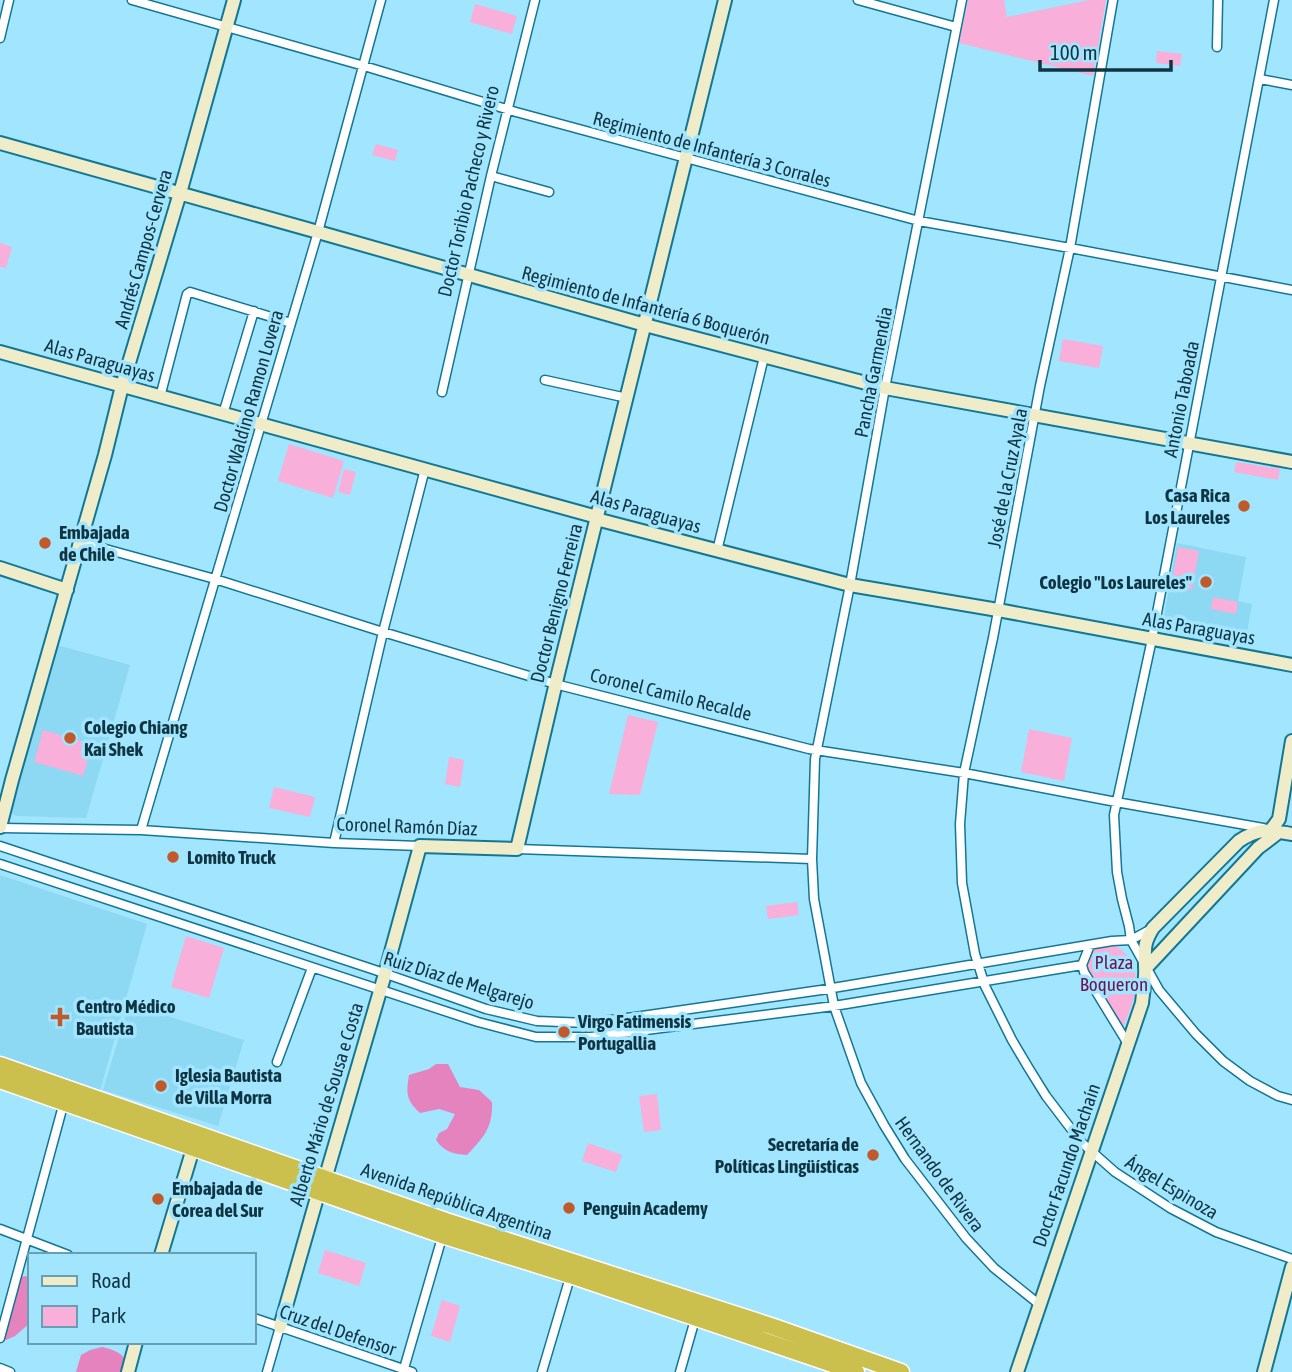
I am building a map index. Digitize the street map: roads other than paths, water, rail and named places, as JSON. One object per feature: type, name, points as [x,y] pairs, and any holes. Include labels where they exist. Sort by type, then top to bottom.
[{"type":"highway","name":"Avenida República Argentina","points":[[0,1065],[66,1096]]},
{"type":"highway","name":"Avenida República Argentina","points":[[0,1080],[66,1096],[219,1147],[230,1145],[322,1185]]},
{"type":"highway","name":"Avenida República Argentina","points":[[194,1139],[444,1228],[698,1310],[774,1327],[827,1361],[856,1372]]},
{"type":"highway","name":"Avenida República Argentina","points":[[827,1361],[901,1372]]},
{"type":"street","points":[[0,38],[9,0]]},
{"type":"street","name":"Regimiento de Infantería 3 Corrales","points":[[132,0],[507,109],[919,221],[1292,290]]},
{"type":"street","name":"Andrés Campos-Cervera","points":[[0,828],[6,778],[67,590],[122,386],[234,0]]},
{"type":"street","name":"Doctor Waldino Ramon Lovera","points":[[141,830],[318,232],[381,0]]},
{"type":"street","name":"Doctor Toribio Pacheco y Rivero","points":[[442,392],[491,176],[535,0]]},
{"type":"street","name":"Doctor Benigno Ferreira","points":[[517,849],[725,0]]},
{"type":"street","points":[[858,0],[956,27]]},
{"type":"street","name":"Pancha Garmendia","points":[[817,751],[962,0]]},
{"type":"street","name":"José de la Cruz Ayala","points":[[978,963],[966,914],[961,870],[960,824],[964,773],[1070,248],[1113,0]]},
{"type":"street","points":[[1217,0],[1217,47]]},
{"type":"street","name":"Antonio Taboada","points":[[1274,0],[1152,639],[1114,815],[1117,872],[1130,940],[1159,990],[1175,1011],[1223,1060],[1250,1081],[1278,1096],[1292,1100]]},
{"type":"street","points":[[1259,79],[1292,85]]},
{"type":"street","name":"Regimiento de Infantería 6 Boquerón","points":[[0,144],[645,325],[885,388],[1292,463]]},
{"type":"street","points":[[491,176],[549,192]]},
{"type":"street","points":[[160,397],[187,295],[193,292],[291,323]]},
{"type":"street","points":[[223,414],[254,311]]},
{"type":"street","name":"Alas Paraguayas","points":[[0,352],[600,520],[850,585],[1292,665]]},
{"type":"street","points":[[717,551],[764,357]]},
{"type":"street","points":[[545,380],[627,398]]},
{"type":"street","points":[[334,843],[383,632],[425,469]]},
{"type":"street","name":"Coronel Camilo Recalde","points":[[80,542],[215,579],[556,684],[817,751],[964,773],[1277,831]]},
{"type":"street","points":[[0,568],[67,590]]},
{"type":"street","points":[[1146,968],[1277,831],[1292,741]]},
{"type":"street","name":"Hernando de Rivera","points":[[817,751],[812,859],[814,899],[834,1006],[861,1083],[905,1159],[966,1238],[993,1268],[1040,1305]]},
{"type":"street","name":"Coronel Ramón Díaz","points":[[0,828],[141,830],[334,843],[812,859]]},
{"type":"street","points":[[1153,928],[1238,841],[1250,834],[1277,831]]},
{"type":"street","name":"Ruiz Díaz de Melgarejo","points":[[0,846],[486,1009],[537,1021],[562,1023],[635,1017],[1130,940],[1153,928]]},
{"type":"street","name":"Alberto Mário de Sousa e Costa","points":[[267,1372],[385,974],[420,846]]},
{"type":"street","name":"Ruiz Díaz de Melgarejo","points":[[0,864],[478,1022],[536,1037],[591,1037],[834,1006],[1082,965]]},
{"type":"street","points":[[124,905],[130,888]]},
{"type":"street","points":[[239,943],[246,927]]},
{"type":"street","name":"Doctor Facundo Machaín","points":[[1017,1372],[1142,1003],[1146,968],[1145,941],[1153,928]]},
{"type":"street","points":[[1090,945],[1082,965],[1084,972],[1128,1044]]},
{"type":"street","name":"Ángel Espinoza","points":[[978,963],[983,981],[1012,1040],[1046,1096],[1081,1142],[1115,1172],[1170,1208],[1216,1232],[1292,1259]]},
{"type":"street","points":[[277,1062],[312,968]]},
{"type":"street","points":[[511,1031],[515,1016]]},
{"type":"street","points":[[635,1017],[637,1031]]},
{"type":"street","points":[[0,1338],[66,1096]]},
{"type":"street","points":[[162,1253],[194,1139]]},
{"type":"street","points":[[406,1371],[444,1228]]},
{"type":"street","points":[[0,1229],[63,1253]]},
{"type":"street","points":[[1264,1372],[1292,1267]]},
{"type":"street","points":[[542,1372],[572,1269]]},
{"type":"street","points":[[680,1372],[698,1310]]},
{"type":"street","name":"Cruz del Defensor","points":[[256,1319],[406,1371]]},
{"type":"street","points":[[128,1372],[135,1344]]},
{"type":"street","points":[[0,1368],[10,1372]]},
{"type":"place","name":"Casa Rica Los Laureles","points":[[1244,506]]},
{"type":"place","name":"Embajada de Chile","points":[[45,543]]},
{"type":"place","name":"Colegio \"Los Laureles\"","points":[[1206,582]]},
{"type":"place","name":"Colegio Chiang Kai Shek","points":[[70,738]]},
{"type":"place","name":"Lomito Truck","points":[[173,857]]},
{"type":"place","name":"Centro Médico Bautista","points":[[60,1017]]},
{"type":"place","name":"Virgo Fatimensis Portugallia","points":[[564,1032]]},
{"type":"place","name":"Iglesia Bautista de Villa Morra","points":[[161,1086]]},
{"type":"place","name":"Secretaría de Políticas Lingüísticas","points":[[873,1155]]},
{"type":"place","name":"Embajada de Corea del Sur","points":[[158,1199]]},
{"type":"place","name":"Penguin Academy","points":[[569,1208]]},
{"type":"park label","name":"Plaza Boqueron","points":[[1114,973]]}]
